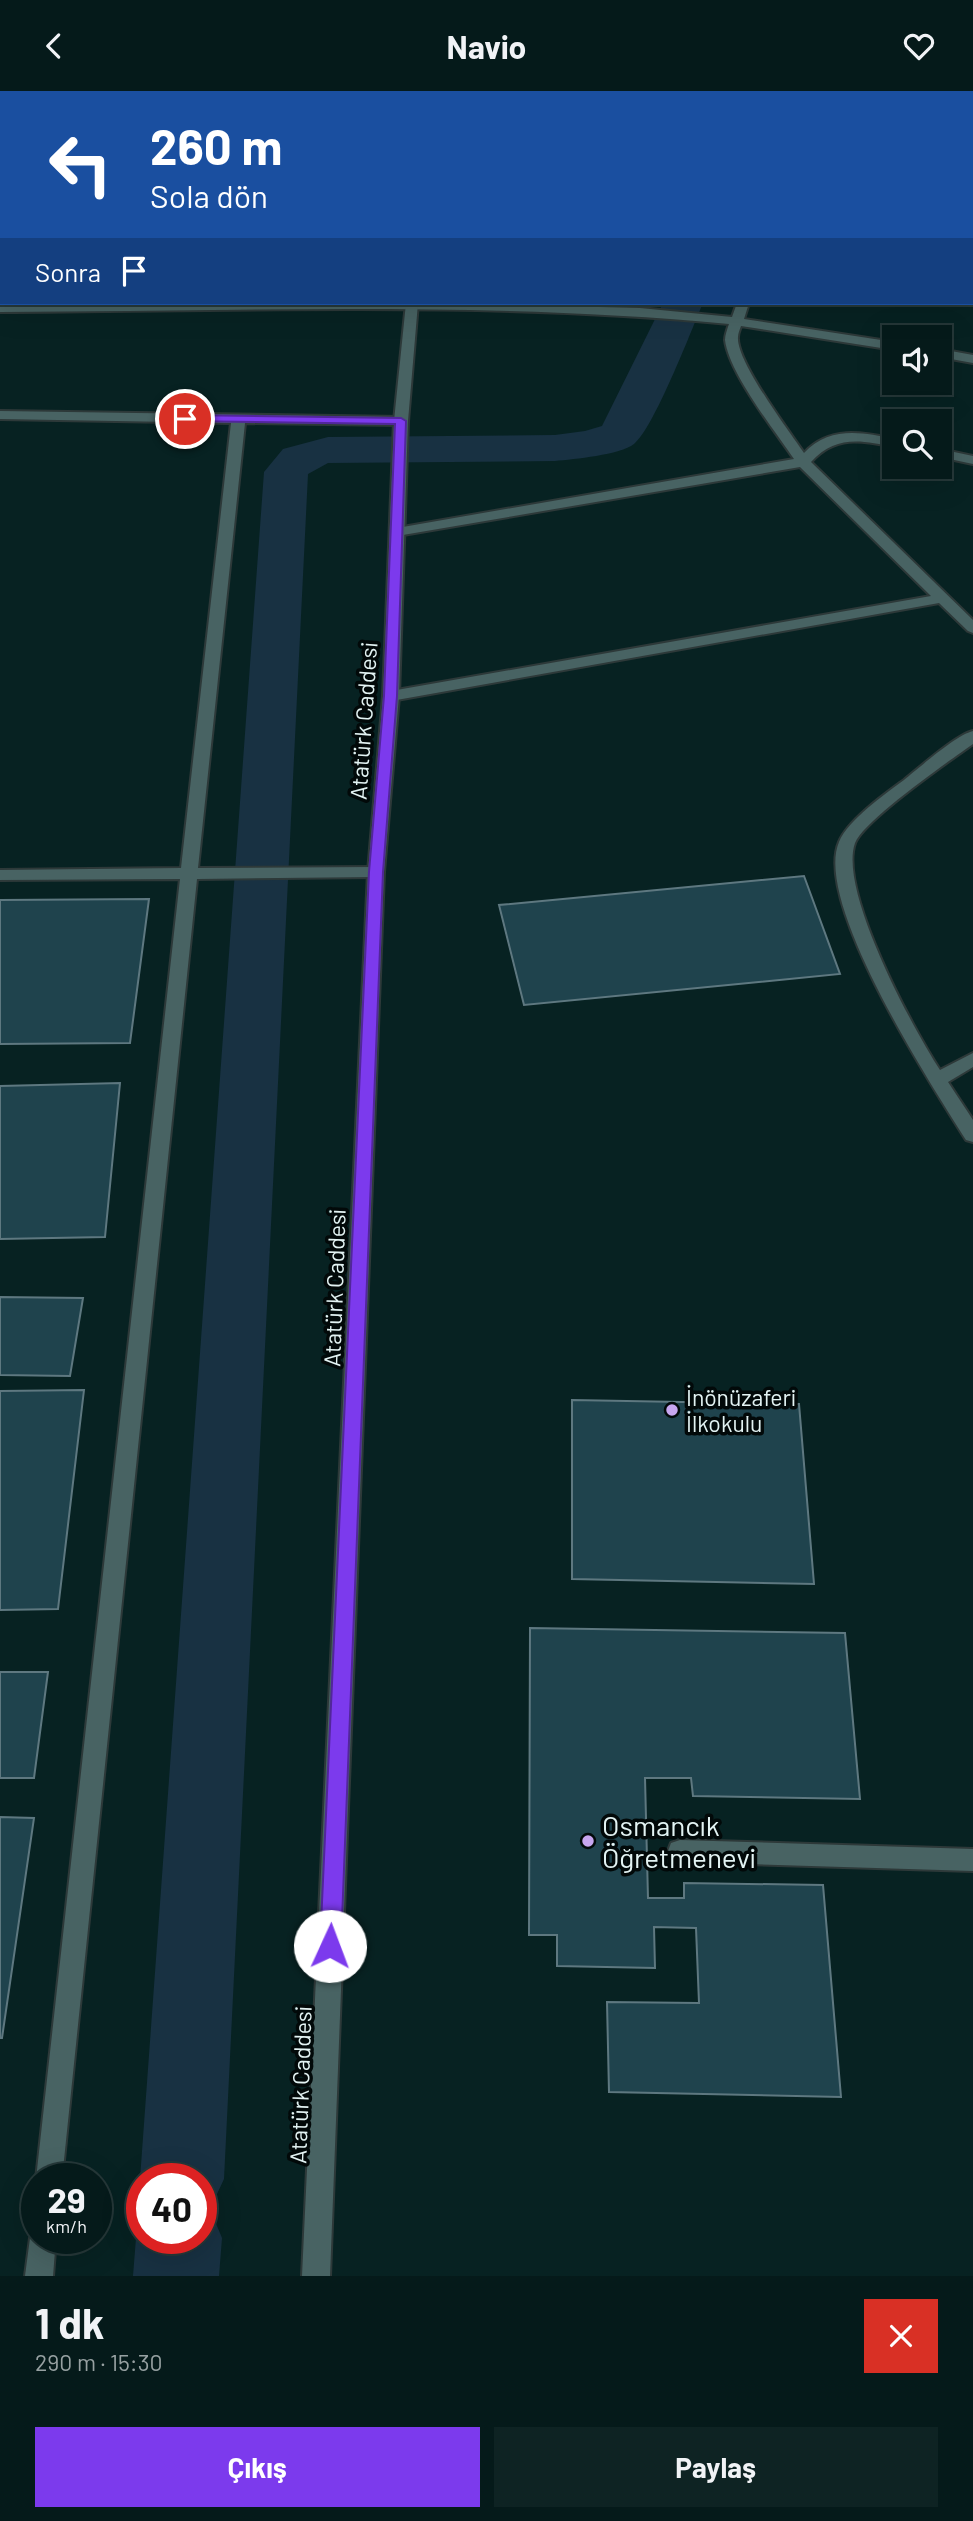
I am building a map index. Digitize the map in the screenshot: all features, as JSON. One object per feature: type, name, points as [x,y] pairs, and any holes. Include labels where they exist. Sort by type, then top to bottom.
[{"type":"street","points":[[0,308],[412,305],[640,312],[735,321],[882,344]]},
{"type":"street","name":"Atatürk Caddesi","points":[[316,2276],[376,872],[391,696],[401,421],[412,305]]},
{"type":"street","points":[[742,305],[731,337],[741,366],[803,462],[973,628]]},
{"type":"street","points":[[952,355],[973,359]]},
{"type":"street","points":[[0,415],[401,421]]},
{"type":"street","points":[[52,2163],[238,420]]},
{"type":"street","points":[[397,532],[803,462],[818,444],[830,439],[855,436],[882,441]]},
{"type":"street","points":[[952,456],[973,460]]},
{"type":"street","points":[[391,696],[943,597]]},
{"type":"street","points":[[973,736],[868,818],[846,842],[843,856],[844,871],[854,906],[900,1018],[973,1135]]},
{"type":"street","points":[[0,875],[376,872]]},
{"type":"street","points":[[937,1080],[973,1059]]},
{"type":"street","points":[[680,1851],[973,1860]]},
{"type":"street","points":[[39,2276],[41,2254]]},
{"type":"building","points":[[804,876],[840,974],[524,1005],[499,905]]},
{"type":"building","points":[[149,899],[130,1043],[0,1044],[0,900]]},
{"type":"building","points":[[120,1083],[105,1237],[0,1239],[0,1086]]},
{"type":"building","points":[[0,1297],[83,1298],[70,1376],[0,1375]]},
{"type":"building","points":[[84,1390],[58,1609],[0,1610],[0,1391]]},
{"type":"building","points":[[572,1400],[799,1404],[814,1584],[572,1579]]},
{"type":"building","name":"Osmancık Öğretmenevi","points":[[530,1628],[845,1633],[860,1799],[693,1796],[691,1778],[645,1778],[648,1898],[684,1898],[684,1883],[823,1885],[841,2097],[609,2092],[607,2002],[699,2003],[696,1928],[654,1927],[655,1968],[557,1966],[557,1935],[529,1935]]},
{"type":"building","points":[[0,1672],[48,1672],[34,1778],[0,1778]]},
{"type":"building","points":[[0,1817],[34,1818],[2,2038],[0,2038]]},
{"type":"waterway","points":[[183,2163],[286,472],[304,456],[328,450],[555,448],[590,444],[618,435],[629,420],[682,305]]},
{"type":"waterway","points":[[176,2276],[178,2254]]},
{"type":"place","name":"İnönüzaferi İlkokulu","points":[[672,1410]]},
{"type":"place","name":"Osmancık Öğretmenevi","points":[[588,1841]]},
{"type":"route","points":[[185,419],[401,421],[391,696],[376,872],[330,1946]]}]
